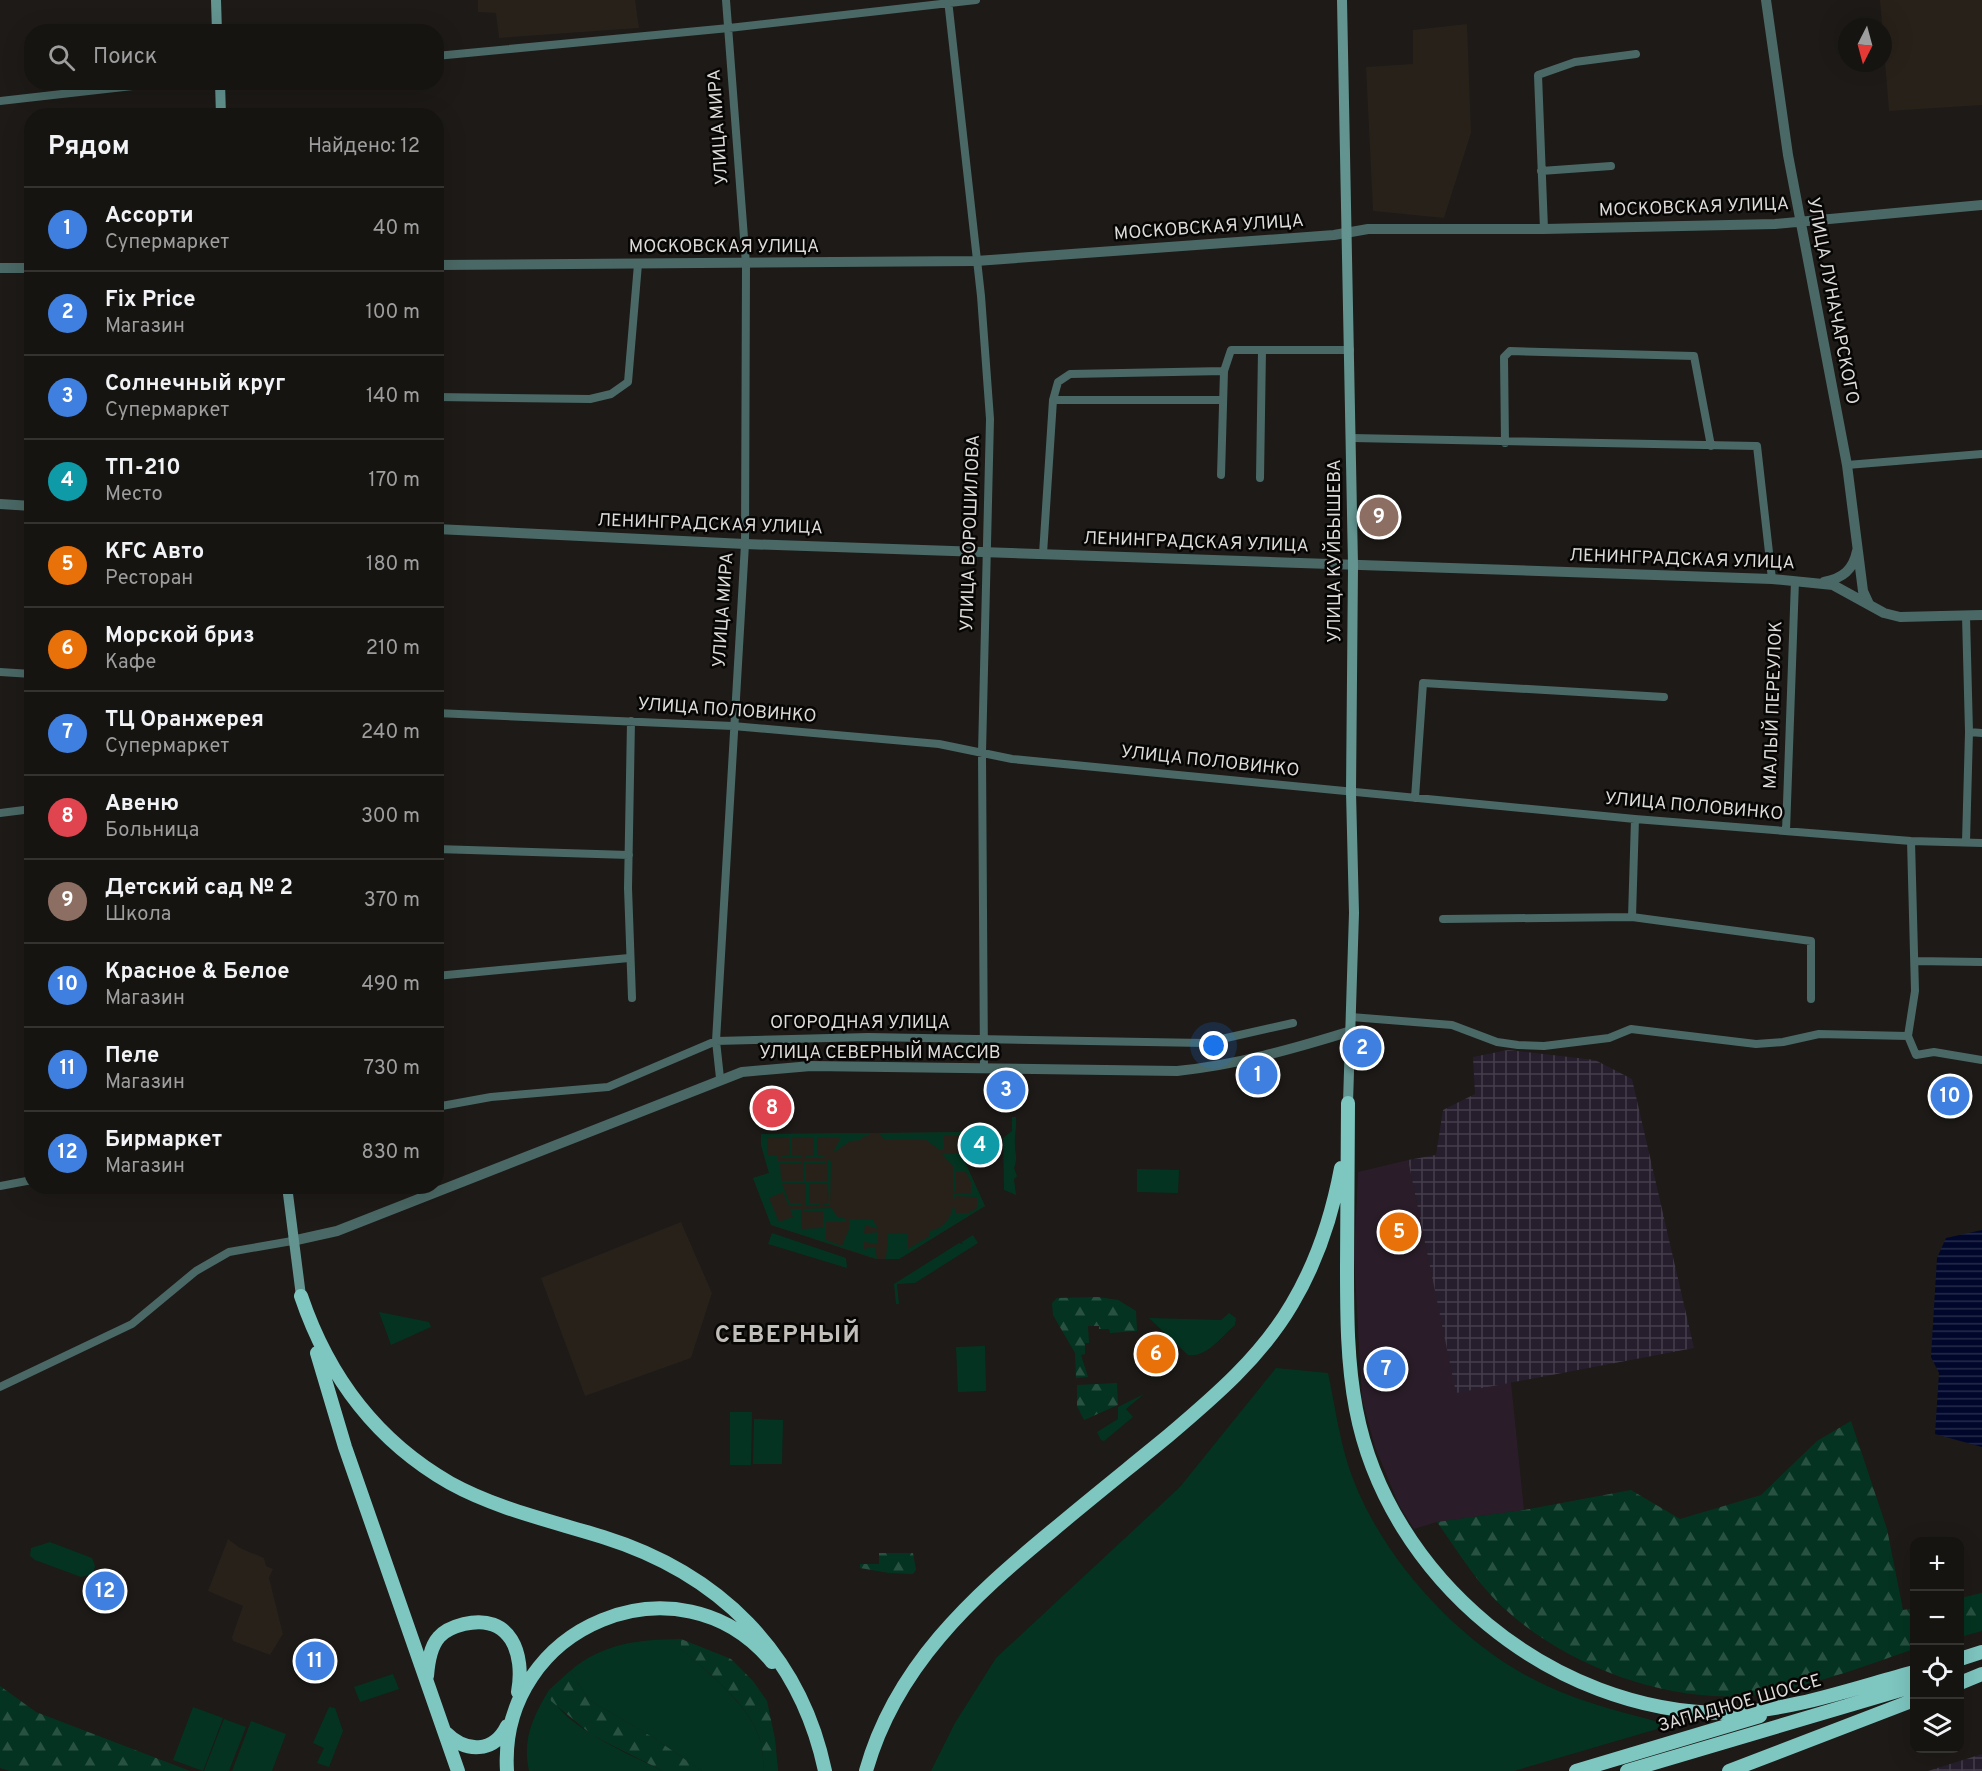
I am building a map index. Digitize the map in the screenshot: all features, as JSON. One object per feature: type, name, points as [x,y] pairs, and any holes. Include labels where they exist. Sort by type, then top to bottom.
[{"type":"highway","points":[[1348,1103],[1348,1325],[1356,1409],[1365,1447],[1383,1492],[1405,1532],[1436,1575],[1468,1608],[1536,1659],[1579,1680],[1624,1696],[1696,1711],[1754,1711],[1910,1673]]},
{"type":"highway","points":[[866,1771],[894,1699],[940,1633],[1003,1572],[1225,1387],[1272,1334],[1292,1304],[1321,1245],[1338,1182],[1348,1103]]},
{"type":"highway","points":[[301,1296],[345,1447],[458,1771]]},
{"type":"highway","points":[[301,1296],[327,1361],[351,1399],[381,1432],[414,1460],[451,1483],[495,1503],[645,1552],[710,1589],[738,1612],[788,1671],[817,1736],[825,1771]]},
{"type":"highway","points":[[507,1771],[507,1736],[511,1717],[528,1680],[542,1662],[584,1628],[610,1616],[636,1610],[695,1614],[748,1639],[770,1659],[803,1709],[817,1742],[825,1771]]},
{"type":"highway","points":[[427,1679],[431,1651],[440,1636],[454,1627],[471,1623],[488,1623],[513,1639],[519,1652],[521,1665],[517,1700]]},
{"type":"highway","points":[[1964,1657],[1982,1652]]},
{"type":"highway","points":[[1964,1672],[1982,1667]]},
{"type":"highway","name":"ЗАПАДНОЕ ШОССЕ","points":[[1576,1771],[1910,1673]]},
{"type":"highway","points":[[1964,1681],[1982,1674]]},
{"type":"highway","points":[[1627,1771],[1910,1687]]},
{"type":"highway","points":[[1729,1771],[1910,1702]]},
{"type":"highway","points":[[446,1733],[461,1745],[484,1748],[499,1739],[511,1717]]},
{"type":"main road","points":[[216,0],[218,24]]},
{"type":"main road","name":"УЛИЦА КУЙБЫШЕВА","points":[[1342,0],[1353,565],[1351,792],[1354,913],[1348,1103]]},
{"type":"main road","points":[[220,90],[221,108]]},
{"type":"main road","points":[[288,1194],[292,1241],[301,1296]]},
{"type":"street","name":"УЛИЦА МИРА","points":[[720,1078],[716,1041],[732,726],[745,544],[746,264],[726,0]]},
{"type":"street","points":[[444,55],[729,28],[976,0]]},
{"type":"street","name":"УЛИЦА ЛУНАЧАРСКОГО","points":[[1766,0],[1800,220],[1847,465],[1863,591],[1871,607]]},
{"type":"street","name":"УЛИЦА ВОРОШИЛОВА","points":[[948,2],[976,261],[990,419],[982,753],[984,1068]]},
{"type":"street","points":[[1544,229],[1538,75],[1575,62],[1636,54]]},
{"type":"street","points":[[0,100],[93,90]]},
{"type":"street","points":[[1541,171],[1611,166]]},
{"type":"street","name":"МОСКОВСКАЯ УЛИЦА","points":[[444,265],[976,261],[1334,235],[1347,231],[1775,224],[1982,205]]},
{"type":"street","points":[[444,397],[590,399],[611,394],[628,381],[638,264]]},
{"type":"street","points":[[0,268],[24,268]]},
{"type":"street","points":[[1221,475],[1224,372],[1231,350],[1350,350]]},
{"type":"street","points":[[1260,478],[1262,350]]},
{"type":"street","points":[[1505,443],[1504,357],[1510,351],[1694,356],[1711,446]]},
{"type":"street","points":[[1043,554],[1053,400],[1058,382],[1070,374],[1224,372]]},
{"type":"street","points":[[1053,400],[1223,400]]},
{"type":"street","points":[[1352,438],[1505,443],[1757,446],[1772,579]]},
{"type":"street","points":[[1847,465],[1982,454]]},
{"type":"street","points":[[0,504],[24,506]]},
{"type":"street","name":"ЛЕНИНГРАДСКАЯ УЛИЦА","points":[[444,529],[745,544],[1772,579],[1821,582],[1847,592],[1871,607],[1900,617],[1982,615]]},
{"type":"street","points":[[1821,582],[1837,579],[1848,572],[1856,553],[1857,538]]},
{"type":"street","name":"МАЛЫЙ ПЕРЕУЛОК","points":[[1785,831],[1795,581]]},
{"type":"street","points":[[1966,616],[1969,732],[1966,842]]},
{"type":"street","points":[[0,672],[24,674]]},
{"type":"street","points":[[1415,798],[1422,683],[1664,697]]},
{"type":"street","name":"УЛИЦА ПОЛОВИНКО","points":[[444,713],[732,726],[939,744],[1012,759],[1635,819],[1911,841],[1982,843]]},
{"type":"street","points":[[631,721],[628,855],[629,958],[632,998]]},
{"type":"street","points":[[1969,732],[1982,733]]},
{"type":"street","points":[[0,813],[24,810]]},
{"type":"street","points":[[1632,917],[1635,819]]},
{"type":"street","points":[[1911,841],[1915,991],[1908,1036],[1916,1055],[1934,1052],[1982,1060]]},
{"type":"street","points":[[444,849],[628,855]]},
{"type":"street","points":[[1443,919],[1632,917],[1811,941],[1811,999]]},
{"type":"street","points":[[444,975],[629,958]]},
{"type":"street","points":[[1915,960],[1982,962]]},
{"type":"street","points":[[1351,1017],[1452,1025],[1488,1039],[1518,1045],[1544,1046],[1598,1040],[1631,1029],[1756,1044],[1783,1042],[1819,1034],[1908,1036]]},
{"type":"street","name":"ОГОРОДНАЯ УЛИЦА","points":[[444,1106],[491,1097],[608,1087],[716,1041],[868,1037],[1204,1044],[1293,1023]]},
{"type":"street","name":"УЛИЦА СЕВЕРНЫЙ МАССИВ","points":[[444,1189],[720,1078],[770,1068],[984,1068],[1142,1072],[1208,1068],[1289,1050],[1351,1031]]},
{"type":"street","points":[[0,1186],[24,1182]]},
{"type":"street","name":"УЛИЦА СЕВЕРНЫЙ МАССИВ","points":[[292,1241],[338,1231],[430,1194]]},
{"type":"street","points":[[0,1387],[132,1324],[196,1271],[229,1252],[292,1241]]},
{"type":"shaded area","points":[[478,0],[635,0],[639,28],[499,38],[496,13],[478,12]]},
{"type":"shaded area","points":[[1880,0],[1982,0],[1982,105],[1889,111],[1886,72],[1892,72],[1892,18],[1881,18]]},
{"type":"shaded area","points":[[1467,24],[1471,133],[1444,218],[1373,211],[1366,67],[1413,64],[1413,30]]},
{"type":"shaded area","points":[[1508,1050],[1595,1060],[1632,1079],[1694,1348],[1456,1393],[1408,1160],[1436,1155],[1443,1110],[1475,1094],[1473,1057]]},
{"type":"shaded area","points":[[965,1132],[965,1162],[985,1206],[899,1259],[875,1259],[771,1225],[753,1178],[769,1173],[761,1145],[761,1134]]},
{"type":"shaded area","points":[[1408,1160],[1456,1392],[1511,1382],[1524,1510],[1437,1522],[1414,1529],[1399,1505],[1375,1447],[1362,1399],[1354,1258],[1358,1172]]},
{"type":"shaded area","points":[[681,1222],[712,1293],[691,1358],[585,1396],[541,1278]]},
{"type":"shaded area","points":[[228,1539],[240,1548],[264,1558],[266,1566],[273,1569],[269,1578],[283,1634],[270,1655],[233,1641],[232,1637],[243,1606],[208,1591]]},
{"type":"shaded area","points":[[1982,1754],[1982,1771],[1928,1771]]},
{"type":"green space","points":[[1012,1117],[1016,1117],[1014,1168],[1017,1176],[1014,1179],[1016,1195],[1004,1190],[1003,1138],[1012,1131]]},
{"type":"green space","points":[[965,1132],[965,1162],[985,1206],[899,1259],[886,1259],[888,1234],[908,1234],[908,1249],[930,1236],[930,1231],[946,1222],[953,1204],[956,1213],[969,1213],[977,1208],[977,1197],[956,1196],[953,1201],[953,1194],[971,1194],[971,1182],[966,1172],[956,1172],[956,1191],[953,1191],[953,1166],[942,1154],[962,1153],[961,1135],[944,1136],[944,1150],[940,1150],[926,1140],[885,1140],[879,1133]]},
{"type":"green space","points":[[871,1133],[862,1137],[861,1140],[850,1141],[833,1153],[841,1137],[817,1137],[817,1155],[831,1158],[805,1158],[805,1156],[814,1155],[814,1137],[792,1137],[792,1155],[802,1156],[802,1158],[781,1158],[781,1156],[790,1155],[789,1137],[767,1137],[767,1156],[778,1156],[778,1161],[801,1161],[801,1163],[780,1163],[781,1181],[804,1181],[804,1161],[825,1161],[825,1163],[806,1163],[806,1181],[828,1181],[828,1160],[831,1161],[830,1205],[822,1205],[829,1203],[828,1183],[809,1183],[809,1203],[819,1203],[819,1205],[804,1206],[806,1183],[782,1184],[790,1203],[801,1203],[801,1206],[789,1206],[783,1192],[769,1198],[779,1222],[793,1217],[790,1209],[801,1209],[801,1229],[823,1228],[823,1211],[804,1211],[804,1209],[831,1208],[838,1217],[846,1219],[846,1222],[826,1222],[826,1240],[842,1246],[849,1229],[849,1219],[873,1220],[878,1229],[865,1225],[864,1234],[878,1232],[878,1244],[864,1242],[864,1249],[875,1247],[877,1259],[771,1225],[753,1178],[769,1173],[761,1145],[761,1134]]},
{"type":"green space","points":[[1137,1169],[1179,1170],[1178,1193],[1137,1192]]},
{"type":"green space","points":[[772,1233],[846,1258],[847,1268],[768,1244]]},
{"type":"green space","points":[[973,1235],[978,1243],[915,1283],[897,1284],[899,1304],[896,1304],[894,1284],[959,1243],[963,1244],[962,1242]]},
{"type":"green space","points":[[1098,1297],[1118,1300],[1136,1311],[1137,1331],[1110,1333],[1109,1329],[1088,1326],[1089,1343],[1085,1343],[1085,1354],[1081,1355],[1088,1377],[1076,1378],[1075,1353],[1053,1315],[1052,1303],[1057,1298]]},
{"type":"green space","points":[[379,1312],[429,1322],[431,1327],[391,1345]]},
{"type":"green space","points":[[1229,1313],[1236,1318],[1235,1325],[1208,1350],[1195,1355],[1188,1355],[1149,1318],[1221,1320]]},
{"type":"green space","points":[[985,1346],[986,1391],[958,1392],[956,1347]]},
{"type":"green space","points":[[1276,1368],[1328,1373],[1343,1447],[1358,1492],[1398,1560],[1451,1620],[1481,1646],[1513,1668],[1545,1685],[1591,1703],[1671,1725],[1514,1771],[931,1771],[955,1723],[996,1658],[1180,1487]]},
{"type":"green space","points":[[1117,1383],[1118,1405],[1084,1420],[1077,1406],[1077,1385]]},
{"type":"green space","points":[[1144,1394],[1126,1409],[1133,1417],[1104,1441],[1101,1440],[1097,1432],[1118,1419],[1118,1407]]},
{"type":"green space","points":[[730,1412],[752,1412],[751,1465],[730,1465]]},
{"type":"green space","points":[[754,1419],[783,1420],[782,1464],[753,1464]]},
{"type":"green space","points":[[1851,1421],[1887,1529],[1903,1610],[1910,1609],[1910,1650],[1800,1686],[1761,1694],[1724,1696],[1686,1693],[1647,1685],[1572,1656],[1538,1635],[1508,1612],[1482,1585],[1437,1522],[1524,1510],[1631,1490],[1680,1519],[1761,1495],[1817,1441]]},
{"type":"green space","points":[[50,1542],[92,1558],[95,1566],[93,1574],[81,1577],[30,1556],[31,1548]]},
{"type":"green space","points":[[879,1553],[913,1553],[916,1570],[913,1574],[860,1568],[860,1564],[879,1564]]},
{"type":"green space","points":[[1982,1593],[1982,1631],[1964,1636],[1964,1597]]},
{"type":"green space","points":[[681,1639],[681,1649],[728,1691],[749,1717],[761,1743],[764,1771],[702,1771],[654,1738],[589,1700],[570,1671],[596,1654],[622,1644]]},
{"type":"green space","points":[[681,1639],[731,1659],[753,1681],[767,1701],[775,1739],[778,1771],[764,1771],[761,1743],[749,1716],[728,1691],[681,1649]]},
{"type":"green space","points":[[570,1671],[589,1700],[654,1738],[702,1771],[663,1771],[592,1735],[551,1701],[549,1690]]},
{"type":"green space","points":[[393,1674],[399,1689],[360,1702],[354,1687]]},
{"type":"green space","points":[[0,1686],[36,1712],[190,1771],[10,1771],[0,1768]]},
{"type":"green space","points":[[549,1690],[555,1703],[580,1727],[663,1771],[529,1771],[527,1749],[530,1729]]},
{"type":"green space","points":[[193,1707],[223,1718],[203,1771],[173,1760]]},
{"type":"green space","points":[[329,1707],[335,1708],[343,1731],[329,1767],[317,1763],[324,1748],[313,1743]]},
{"type":"green space","points":[[224,1719],[246,1727],[229,1771],[204,1771]]},
{"type":"green space","points":[[251,1721],[286,1734],[272,1771],[232,1771]]},
{"type":"water","points":[[1982,1230],[1982,1447],[1935,1434],[1939,1373],[1931,1357],[1937,1258],[1946,1238]]},
{"type":"place","name":"Детский сад № 2","points":[[1379,517]]},
{"type":"place","name":"Fix Price","points":[[1362,1048]]},
{"type":"place","name":"Ассорти","points":[[1258,1075]]},
{"type":"place","name":"Солнечный круг","points":[[1006,1090]]},
{"type":"place","name":"Красное & Белое","points":[[1950,1096]]},
{"type":"place","name":"Авеню","points":[[772,1108]]},
{"type":"place","name":"ТП-210","points":[[980,1145]]},
{"type":"place","name":"KFC Авто","points":[[1399,1232]]},
{"type":"place","name":"Морской бриз","points":[[1156,1354]]},
{"type":"place","name":"ТЦ Оранжерея","points":[[1386,1369]]},
{"type":"place","name":"Бирмаркет","points":[[105,1591]]},
{"type":"place","name":"Пеле","points":[[315,1661]]},
{"type":"district","name":"СЕВЕРНЫЙ","points":[[788,1336]]}]
